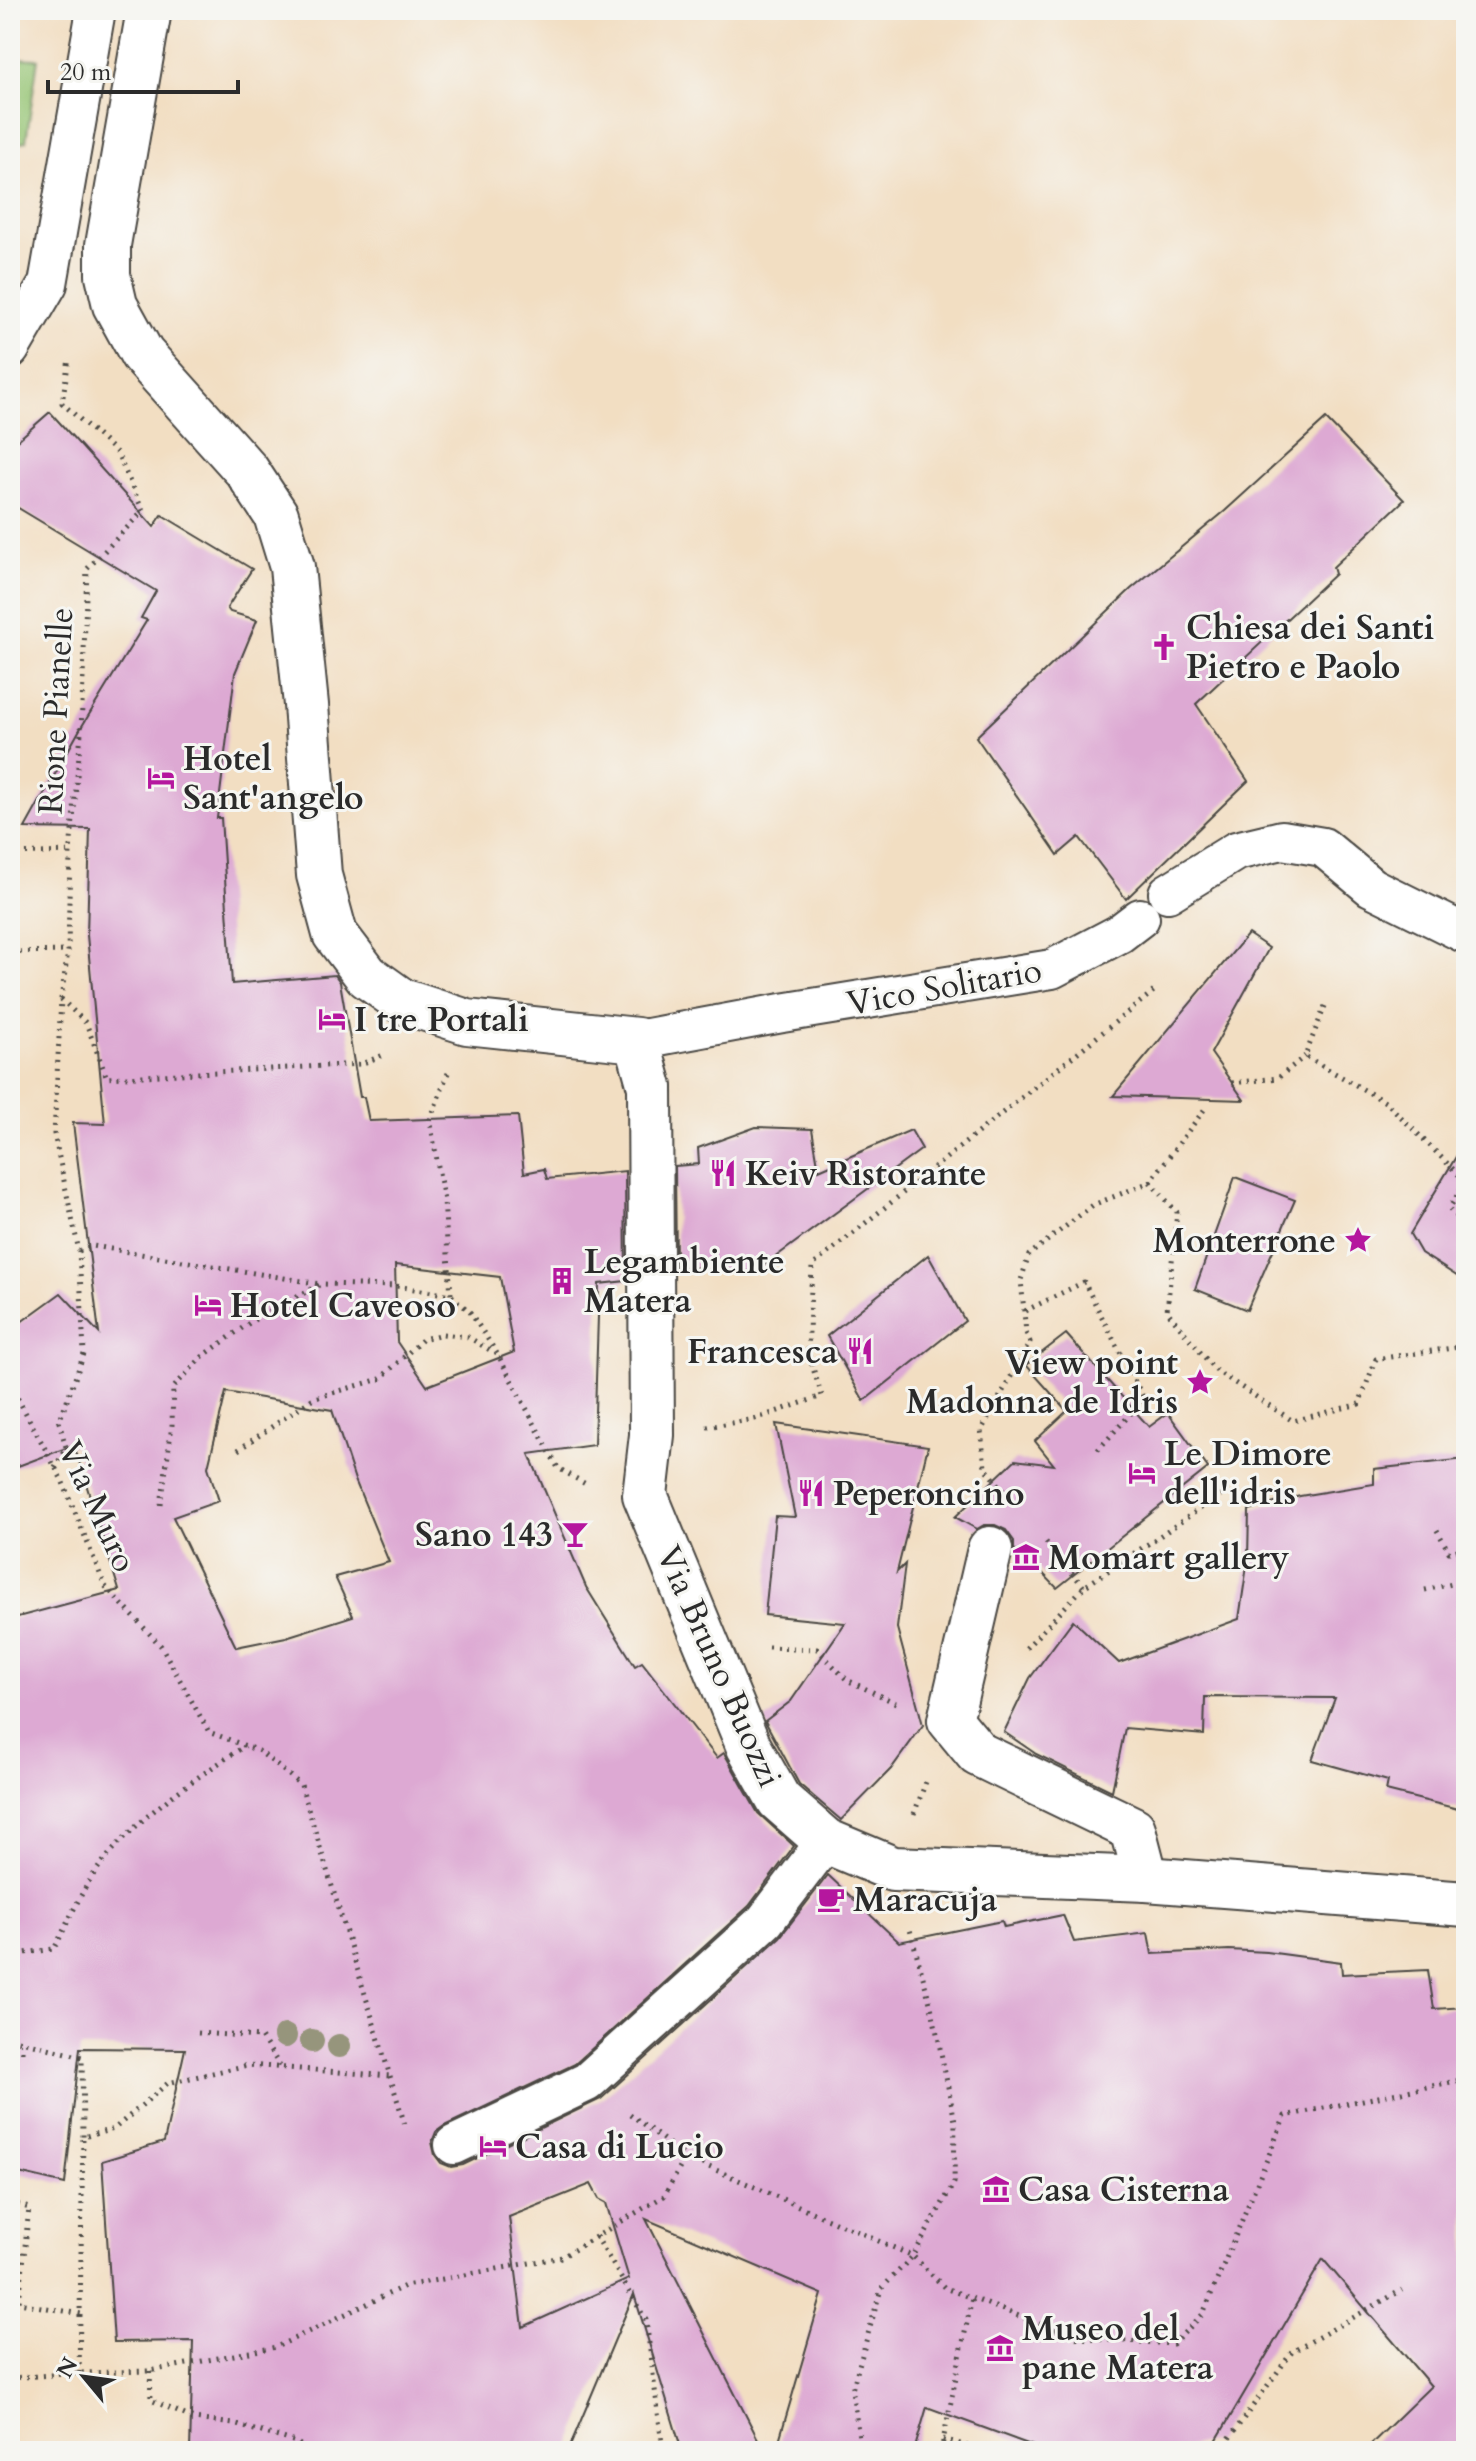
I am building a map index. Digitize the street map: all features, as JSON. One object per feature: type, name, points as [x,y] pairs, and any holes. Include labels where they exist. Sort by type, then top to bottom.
[{"type":"street","points":[[10,349],[48,284],[96,10]]},
{"type":"street","points":[[149,10],[108,245],[108,275],[115,305],[142,354],[247,471],[276,515],[292,567],[319,875],[335,934],[367,976],[402,1001],[467,1022],[637,1040]]},
{"type":"street","points":[[1168,893],[1236,851],[1282,840],[1323,847],[1371,887],[1466,934]]},
{"type":"street","name":"Vico Solitario","points":[[637,1040],[1052,969],[1119,934],[1140,918]]},
{"type":"street","name":"Via Bruno Buozzi","points":[[637,1040],[650,1087],[652,1435],[645,1495],[749,1747],[779,1800],[826,1841],[893,1869],[1146,1879],[1466,1904]]},
{"type":"street","points":[[990,1549],[950,1720],[978,1754],[1133,1829],[1146,1879]]},
{"type":"street","points":[[454,2145],[587,2082],[765,1921],[826,1841]]},
{"type":"path","name":"Rione Pianelle","points":[[55,1468],[66,1447],[59,1422],[84,1354],[79,1251],[54,1134],[61,999],[68,951],[70,852],[81,733],[87,569],[143,511],[117,453],[62,403],[72,336],[115,305]]},
{"type":"path","points":[[10,854],[70,852]]},
{"type":"path","points":[[12,952],[68,951]]},
{"type":"path","points":[[755,1419],[822,1396],[808,1353],[812,1266],[1154,991]]},
{"type":"path","points":[[61,999],[86,1023],[107,1078],[361,1064]]},
{"type":"path","points":[[1232,1083],[1278,1078],[1305,1056],[1325,1006]]},
{"type":"path","points":[[1305,1056],[1387,1103],[1466,1182],[1449,1209],[1466,1227]]},
{"type":"path","points":[[985,1467],[981,1431],[1030,1342],[1026,1333],[1021,1280],[1029,1255],[1093,1205],[1150,1182],[1207,1106]]},
{"type":"path","points":[[430,1120],[444,1201],[451,1295]]},
{"type":"path","points":[[1150,1182],[1177,1212],[1167,1311],[1215,1370],[1293,1421],[1359,1404],[1376,1359],[1466,1346]]},
{"type":"path","points":[[79,1251],[93,1246],[321,1284],[396,1286],[451,1295],[470,1312],[498,1355],[558,1468],[583,1485]]},
{"type":"path","points":[[1025,1311],[1084,1282],[1144,1399],[1095,1453]]},
{"type":"path","points":[[161,1505],[172,1425],[173,1388],[202,1357],[252,1321],[321,1284]]},
{"type":"path","points":[[238,1450],[312,1399],[380,1379],[423,1339],[442,1334],[468,1337],[498,1355]]},
{"type":"path","name":"Via Muro","points":[[10,1384],[62,1480],[105,1586],[161,1646],[209,1732],[259,1751],[301,1785],[406,2128]]},
{"type":"path","points":[[1084,1587],[1222,1494]]},
{"type":"path","points":[[1437,1530],[1449,1552],[1466,1548]]},
{"type":"path","points":[[1425,1590],[1466,1581]]},
{"type":"path","points":[[707,1645],[817,1649],[847,1680],[898,1703]]},
{"type":"path","points":[[861,2451],[852,2390],[881,2289],[913,2256],[954,2183],[955,2121],[933,2014],[893,1869],[950,1720]]},
{"type":"path","points":[[10,1955],[54,1949],[100,1865],[128,1834],[187,1784],[246,1745]]},
{"type":"path","points":[[198,2033],[261,2037],[280,2066]]},
{"type":"path","points":[[10,2038],[82,2057],[79,2373]]},
{"type":"path","points":[[22,2043],[22,2052]]},
{"type":"path","points":[[83,2137],[114,2129],[168,2083],[248,2065],[391,2076]]},
{"type":"path","points":[[587,2082],[686,2157],[913,2256],[945,2288],[1077,2338],[1173,2344],[1203,2314],[1285,2116],[1466,2079]]},
{"type":"path","points":[[10,2378],[150,2371],[276,2347],[405,2286],[562,2257],[664,2196],[686,2157]]},
{"type":"path","points":[[10,2202],[29,2208],[19,2303],[81,2314]]},
{"type":"path","points":[[596,2236],[646,2320],[663,2451]]},
{"type":"path","points":[[1220,2451],[1292,2352],[1402,2290]]},
{"type":"path","points":[[941,2451],[972,2298]]},
{"type":"path","points":[[150,2371],[151,2400],[194,2419],[234,2424],[296,2442],[308,2451]]},
{"type":"path","points":[[943,2439],[985,2451]]},
{"type":"green space","points":[[10,58],[38,59],[26,141],[10,146]]},
{"type":"building","points":[[50,412],[154,527],[162,515],[252,569],[227,608],[230,612],[257,620],[235,673],[217,818],[221,818],[232,984],[335,975],[340,982],[360,1097],[364,1097],[369,1121],[518,1116],[524,1173],[544,1169],[547,1179],[625,1171],[626,1281],[599,1284],[594,1445],[529,1454],[586,1587],[635,1666],[642,1662],[717,1758],[724,1753],[758,1813],[794,1846],[749,1906],[575,2064],[444,2126],[436,2132],[432,2142],[435,2155],[441,2163],[451,2167],[463,2165],[601,2099],[780,1937],[828,1875],[899,1942],[1002,1921],[1004,1927],[1063,1915],[1074,1942],[1148,1933],[1152,1954],[1229,1950],[1267,1952],[1341,1962],[1342,1974],[1428,1970],[1434,2009],[1466,2007],[1466,2451],[1364,2451],[1431,2386],[1323,2259],[1216,2441],[1167,2451],[1047,2451],[927,2407],[914,2451],[776,2451],[822,2294],[646,2219],[764,2451],[682,2451],[634,2294],[568,2451],[190,2451],[193,2341],[114,2342],[102,2161],[164,2142],[185,2049],[80,2048],[65,2184],[10,2171],[10,1619],[119,1590],[74,1445],[10,1469],[10,1330],[61,1293],[99,1333],[73,1123],[105,1124],[87,935],[90,829],[25,828],[79,731],[147,620],[141,618],[156,591],[10,503],[10,447]],"holes":[[[395,1265],[500,1277],[514,1352],[427,1386],[397,1342]],[[226,1392],[332,1410],[355,1480],[389,1562],[335,1577],[353,1616],[286,1637],[236,1647],[173,1517],[219,1501],[208,1467]],[[591,2184],[599,2199],[606,2203],[629,2279],[523,2327],[509,2217]]]},
{"type":"building","name":"Chiesa dei Santi Pietro e Paolo","points":[[1326,419],[1404,500],[1333,567],[1335,574],[1196,704],[1248,781],[1126,899],[1079,837],[1058,855],[976,737],[1131,589],[1225,511]]},
{"type":"building","points":[[1248,934],[1269,948],[1211,1053],[1244,1100],[1113,1096]]},
{"type":"building","points":[[756,1127],[812,1129],[819,1170],[911,1130],[922,1149],[755,1272],[676,1266],[675,1166],[699,1164],[698,1148]]},
{"type":"building","points":[[1466,1140],[1466,1282],[1421,1253],[1410,1234]]},
{"type":"building","points":[[1235,1177],[1295,1200],[1247,1310],[1195,1289]]},
{"type":"building","points":[[928,1255],[965,1321],[864,1401],[827,1336]]},
{"type":"building","points":[[1066,1334],[1149,1427],[1168,1413],[1208,1468],[1057,1588],[1026,1556],[1014,1549],[1014,1541],[1006,1530],[995,1525],[977,1529],[955,1517],[1015,1460],[1054,1465],[1035,1441],[1067,1411],[1026,1365]]},
{"type":"building","points":[[776,1424],[928,1446],[897,1572],[905,1564],[897,1628],[923,1725],[891,1769],[841,1820],[799,1784],[765,1721],[791,1701],[845,1623],[765,1615],[775,1516],[795,1517]]},
{"type":"building","points":[[1466,1459],[1466,1811],[1386,1791],[1388,1781],[1312,1760],[1335,1698],[1205,1697],[1204,1735],[1125,1728],[1112,1791],[1036,1754],[1004,1732],[1030,1678],[1073,1620],[1119,1663],[1239,1619],[1248,1559],[1249,1510],[1300,1496],[1374,1484],[1374,1469]]},
{"type":"place","name":"Chiesa dei Santi Pietro e Paolo","points":[[1164,647]]},
{"type":"place","name":"Hotel Sant'angelo","points":[[161,778]]},
{"type":"place","name":"I tre Portali","points":[[332,1019]]},
{"type":"place","name":"Keiv Ristorante","points":[[723,1173]]},
{"type":"place","name":"Monterrone","points":[[1358,1240]]},
{"type":"place","name":"Legambiente Matera","points":[[562,1281]]},
{"type":"place","name":"Hotel Caveoso","points":[[208,1305]]},
{"type":"place","name":"Francesca","points":[[860,1351]]},
{"type":"place","name":"View point Madonna de Idris","points":[[1200,1382]]},
{"type":"place","name":"Le Dimore dell'idris","points":[[1142,1473]]},
{"type":"place","name":"Peperoncino","points":[[811,1493]]},
{"type":"place","name":"Sano 143","points":[[575,1534]]},
{"type":"place","name":"Momart gallery","points":[[1026,1557]]},
{"type":"place","name":"Maracuja","points":[[831,1899]]},
{"type":"place","name":"Casa di Lucio","points":[[493,2146]]},
{"type":"place","name":"Casa Cisterna","points":[[996,2189]]},
{"type":"place","name":"Museo del pane Matera","points":[[1000,2348]]}]
